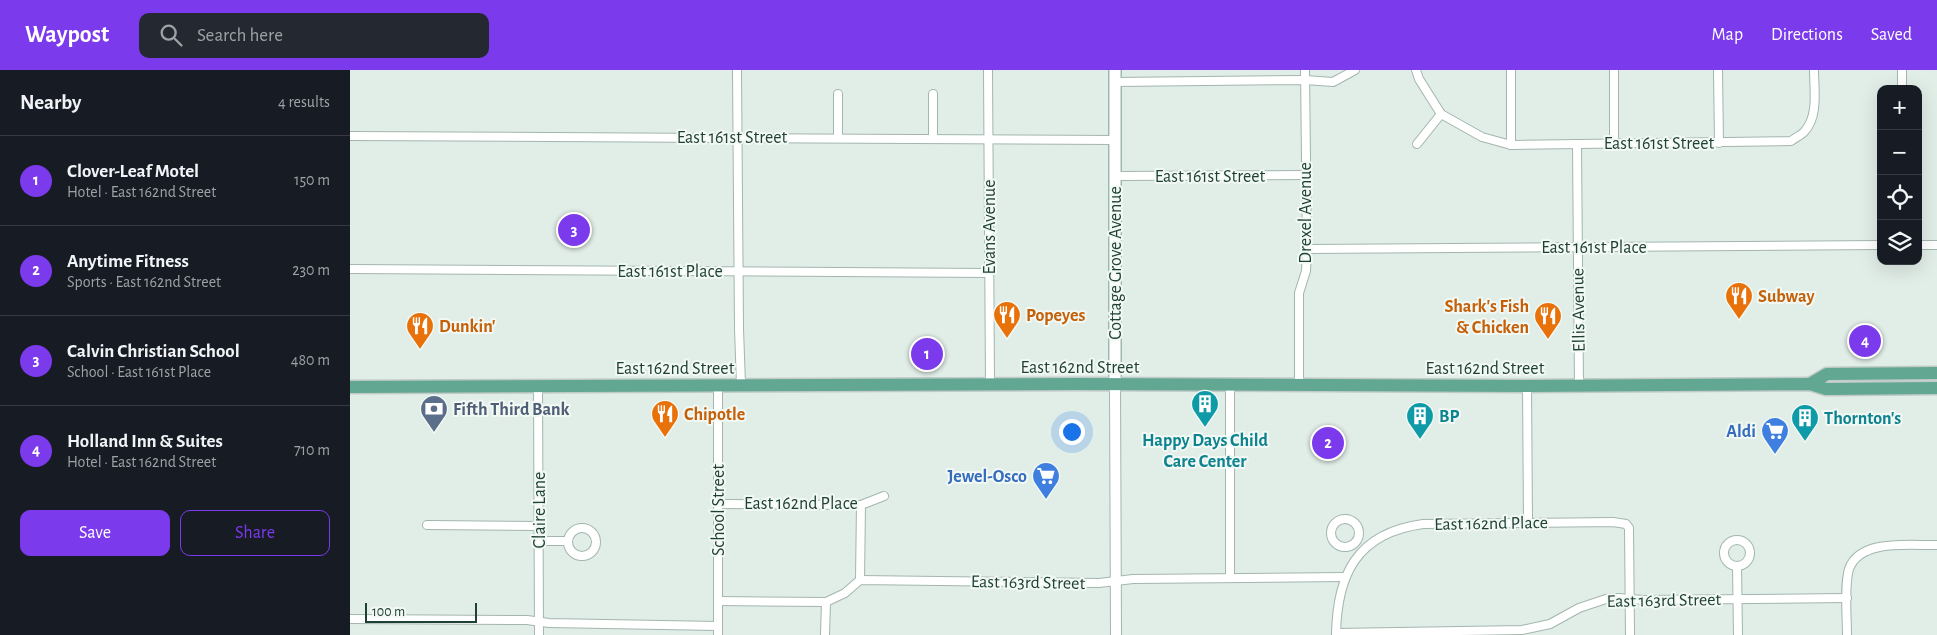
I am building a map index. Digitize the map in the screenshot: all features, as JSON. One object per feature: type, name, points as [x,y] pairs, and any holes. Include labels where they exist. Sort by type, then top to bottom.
[{"type":"main road","name":"Cottage Grove Avenue","points":[[1115,76],[1115,384]]},
{"type":"main road","name":"East 162nd Street","points":[[1810,384],[1826,374],[1937,372]]},
{"type":"main road","name":"East 162nd Street","points":[[350,386],[1115,384],[1579,386],[1810,384],[1826,389],[1937,388]]},
{"type":"street","points":[[738,70],[741,386]]},
{"type":"street","name":"Evans Avenue","points":[[988,70],[990,385]]},
{"type":"street","name":"Drexel Avenue","points":[[1299,385],[1299,293],[1306,271],[1307,249],[1305,70]]},
{"type":"street","points":[[1115,76],[1333,82],[1355,70]]},
{"type":"street","points":[[1416,70],[1419,79],[1441,114],[1417,144]]},
{"type":"street","points":[[1511,70],[1511,145]]},
{"type":"street","points":[[1614,70],[1614,143]]},
{"type":"street","points":[[1718,70],[1719,143]]},
{"type":"street","name":"East 161st Street","points":[[1441,114],[1482,137],[1511,145],[1791,141],[1804,132],[1812,118],[1815,105],[1814,70]]},
{"type":"street","points":[[1902,70],[1902,85]]},
{"type":"street","points":[[838,94],[838,138]]},
{"type":"street","points":[[933,94],[933,138]]},
{"type":"street","name":"East 161st Street","points":[[350,136],[1115,140]]},
{"type":"street","name":"Ellis Avenue","points":[[1577,144],[1579,386]]},
{"type":"street","name":"East 161st Street","points":[[1115,176],[1305,175]]},
{"type":"street","points":[[1922,245],[1937,244]]},
{"type":"street","name":"East 161st Place","points":[[1307,249],[1877,245]]},
{"type":"street","name":"East 161st Place","points":[[350,269],[989,273]]},
{"type":"street","name":"Cottage Grove Avenue","points":[[1115,384],[1116,635]]},
{"type":"street","points":[[1230,385],[1230,578]]},
{"type":"street","name":"Claire Lane","points":[[538,386],[539,635]]},
{"type":"street","name":"School Street","points":[[718,386],[718,635]]},
{"type":"street","points":[[1527,386],[1528,522]]},
{"type":"street","name":"East 162nd Place","points":[[718,504],[861,505],[884,496]]},
{"type":"street","points":[[718,601],[826,602],[845,593],[860,580],[861,505]]},
{"type":"street","name":"East 162nd Place","points":[[1363,551],[1382,536],[1408,526],[1422,524],[1613,522],[1626,524],[1629,535],[1630,599]]},
{"type":"street","points":[[427,525],[539,526]]},
{"type":"street","points":[[539,541],[567,541]]},
{"type":"street","points":[[1336,634],[1338,603],[1345,577],[1363,551],[1354,543]]},
{"type":"street","points":[[1847,635],[1849,568],[1859,555],[1873,547],[1879,546],[1937,545]]},
{"type":"street","points":[[1737,566],[1738,635]]},
{"type":"street","name":"East 163rd Street","points":[[860,580],[1099,583],[1133,579],[1345,577]]},
{"type":"street","name":"East 163rd Street","points":[[1336,634],[1522,630],[1550,624],[1592,602],[1606,599],[1847,598]]},
{"type":"street","points":[[1630,599],[1630,635]]},
{"type":"street","points":[[825,635],[826,602]]},
{"type":"street","points":[[350,619],[528,620],[540,622],[718,626]]},
{"type":"place","name":"Calvin Christian School","points":[[574,230]]},
{"type":"place","name":"Subway","points":[[1739,320]]},
{"type":"place","name":"Popeyes","points":[[1007,339]]},
{"type":"place","name":"Shark's Fish & Chicken","points":[[1548,340]]},
{"type":"place","name":"Holland Inn & Suites","points":[[1865,341]]},
{"type":"place","name":"Dunkin'","points":[[420,350]]},
{"type":"place","name":"Clover-Leaf Motel","points":[[927,354]]},
{"type":"place","name":"Happy Days Child Care Center","points":[[1205,428]]},
{"type":"place","name":"Fifth Third Bank","points":[[434,433]]},
{"type":"place","name":"Chipotle","points":[[665,438]]},
{"type":"place","name":"BP","points":[[1420,440]]},
{"type":"place","name":"Thornton's","points":[[1805,442]]},
{"type":"place","name":"Anytime Fitness","points":[[1328,443]]},
{"type":"place","name":"Aldi","points":[[1775,455]]},
{"type":"place","name":"Jewel-Osco","points":[[1046,500]]}]
